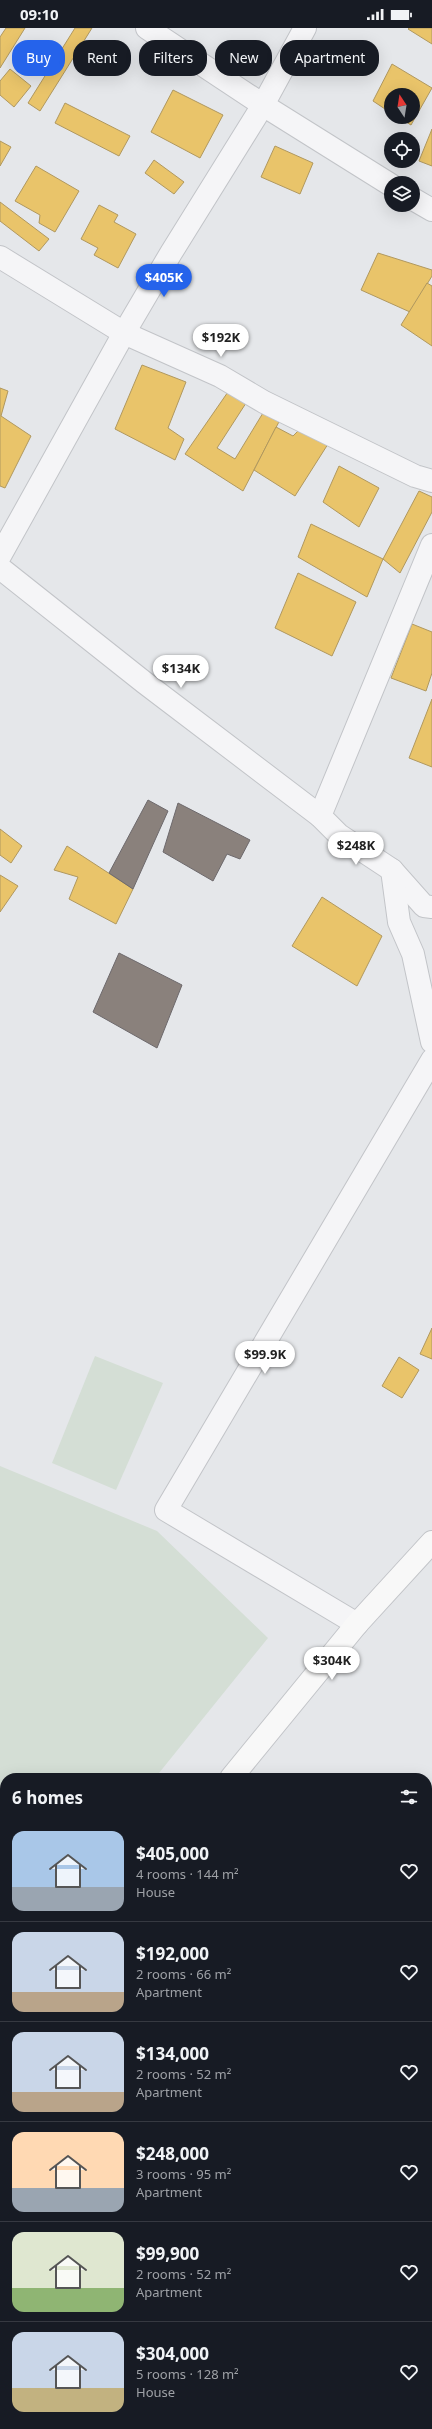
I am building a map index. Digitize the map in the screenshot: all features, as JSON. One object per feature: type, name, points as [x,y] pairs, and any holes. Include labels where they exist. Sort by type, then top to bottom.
[{"type":"main road","points":[[235,1773],[357,1624],[432,1542]]},
{"type":"street","points":[[148,28],[264,105],[384,181]]},
{"type":"street","points":[[0,556],[124,333],[171,253],[264,105],[305,28]]},
{"type":"street","points":[[420,203],[432,210]]},
{"type":"street","points":[[0,257],[124,333],[220,376],[264,402],[415,476],[432,481]]},
{"type":"street","points":[[320,816],[432,545]]},
{"type":"street","points":[[0,568],[145,683],[320,816],[339,835],[392,870],[424,906],[432,906]]},
{"type":"street","points":[[392,870],[399,922],[413,954],[432,1042]]},
{"type":"street","points":[[357,1624],[166,1510],[432,1060]]},
{"type":"shaded area","points":[[95,1356],[163,1383],[116,1490],[52,1463]]},
{"type":"shaded area","points":[[0,1466],[157,1531],[268,1638],[159,1773],[0,1773]]},
{"type":"building: Homes","points":[[6,28],[25,28],[18,40],[12,40],[12,49],[0,68],[0,37]]},
{"type":"building: Homes","points":[[75,28],[92,28],[84,40],[73,40],[73,58],[65,71],[65,44]]},
{"type":"building: Homes","points":[[432,28],[432,44],[408,29]]},
{"type":"building: Homes","points":[[392,64],[432,88],[420,109],[420,88],[384,88],[384,108],[373,101]]},
{"type":"building: Homes","points":[[10,69],[12,71],[12,76],[19,76],[31,86],[14,107],[0,95],[0,81]]},
{"type":"building: Homes","points":[[45,76],[62,76],[40,111],[28,103]]},
{"type":"building: Homes","points":[[173,90],[223,115],[200,158],[151,132]]},
{"type":"building: Homes","points":[[65,103],[130,136],[119,156],[55,123]]},
{"type":"building: Homes","points":[[432,129],[432,166],[420,161]]},
{"type":"building: Homes","points":[[0,141],[11,147],[0,166]]},
{"type":"building: Homes","points":[[275,146],[313,163],[300,194],[261,177]]},
{"type":"building: Homes","points":[[154,160],[184,182],[174,194],[145,173]]},
{"type":"building: Homes","points":[[36,166],[79,191],[55,232],[39,223],[40,215],[15,201]]},
{"type":"building: Homes","points":[[0,202],[49,239],[39,251],[0,221]]},
{"type":"building: Homes","points":[[99,205],[118,215],[114,222],[136,234],[118,268],[94,255],[98,248],[81,239]]},
{"type":"building: Homes","points":[[378,253],[432,270],[432,276],[410,312],[361,290]]},
{"type":"building: Homes","points":[[427,283],[432,286],[432,346],[401,325]]},
{"type":"building: Homes","points":[[142,365],[186,382],[168,428],[184,439],[175,460],[115,429]]},
{"type":"building: Homes","points":[[0,388],[8,391],[1,416],[31,436],[5,488],[0,486]]},
{"type":"building: Homes","points":[[230,389],[248,400],[217,448],[235,459],[266,408],[282,416],[243,491],[185,454]]},
{"type":"building: Homes","points":[[276,427],[293,436],[300,429],[328,444],[295,496],[254,470]]},
{"type":"building: Homes","points":[[339,466],[379,488],[359,527],[323,502]]},
{"type":"building: Homes","points":[[419,491],[432,497],[432,512],[400,573],[383,559]]},
{"type":"building: Homes","points":[[311,524],[383,559],[367,597],[298,557]]},
{"type":"building: Homes","points":[[298,573],[356,602],[332,656],[275,628]]},
{"type":"building: Homes","points":[[412,624],[432,632],[432,673],[426,691],[391,678]]},
{"type":"building: Homes","points":[[432,699],[432,767],[409,758]]},
{"type":"building: Homes","points":[[0,829],[22,846],[11,863],[0,855]]},
{"type":"building: Homes","points":[[67,846],[133,889],[116,924],[69,899],[78,877],[54,870]]},
{"type":"building: Homes","points":[[0,875],[18,886],[0,912]]},
{"type":"building: Homes","points":[[322,897],[382,936],[357,986],[292,946]]},
{"type":"building: Homes","points":[[432,1328],[432,1359],[420,1354]]},
{"type":"building: Homes","points":[[399,1357],[419,1370],[402,1398],[382,1386]]},
{"type":"building: Industry","points":[[148,800],[168,811],[133,889],[109,873]]},
{"type":"building: Industry","points":[[178,803],[250,840],[240,859],[227,854],[213,881],[163,852]]},
{"type":"building: Industry","points":[[119,953],[182,985],[157,1048],[93,1012]]}]
